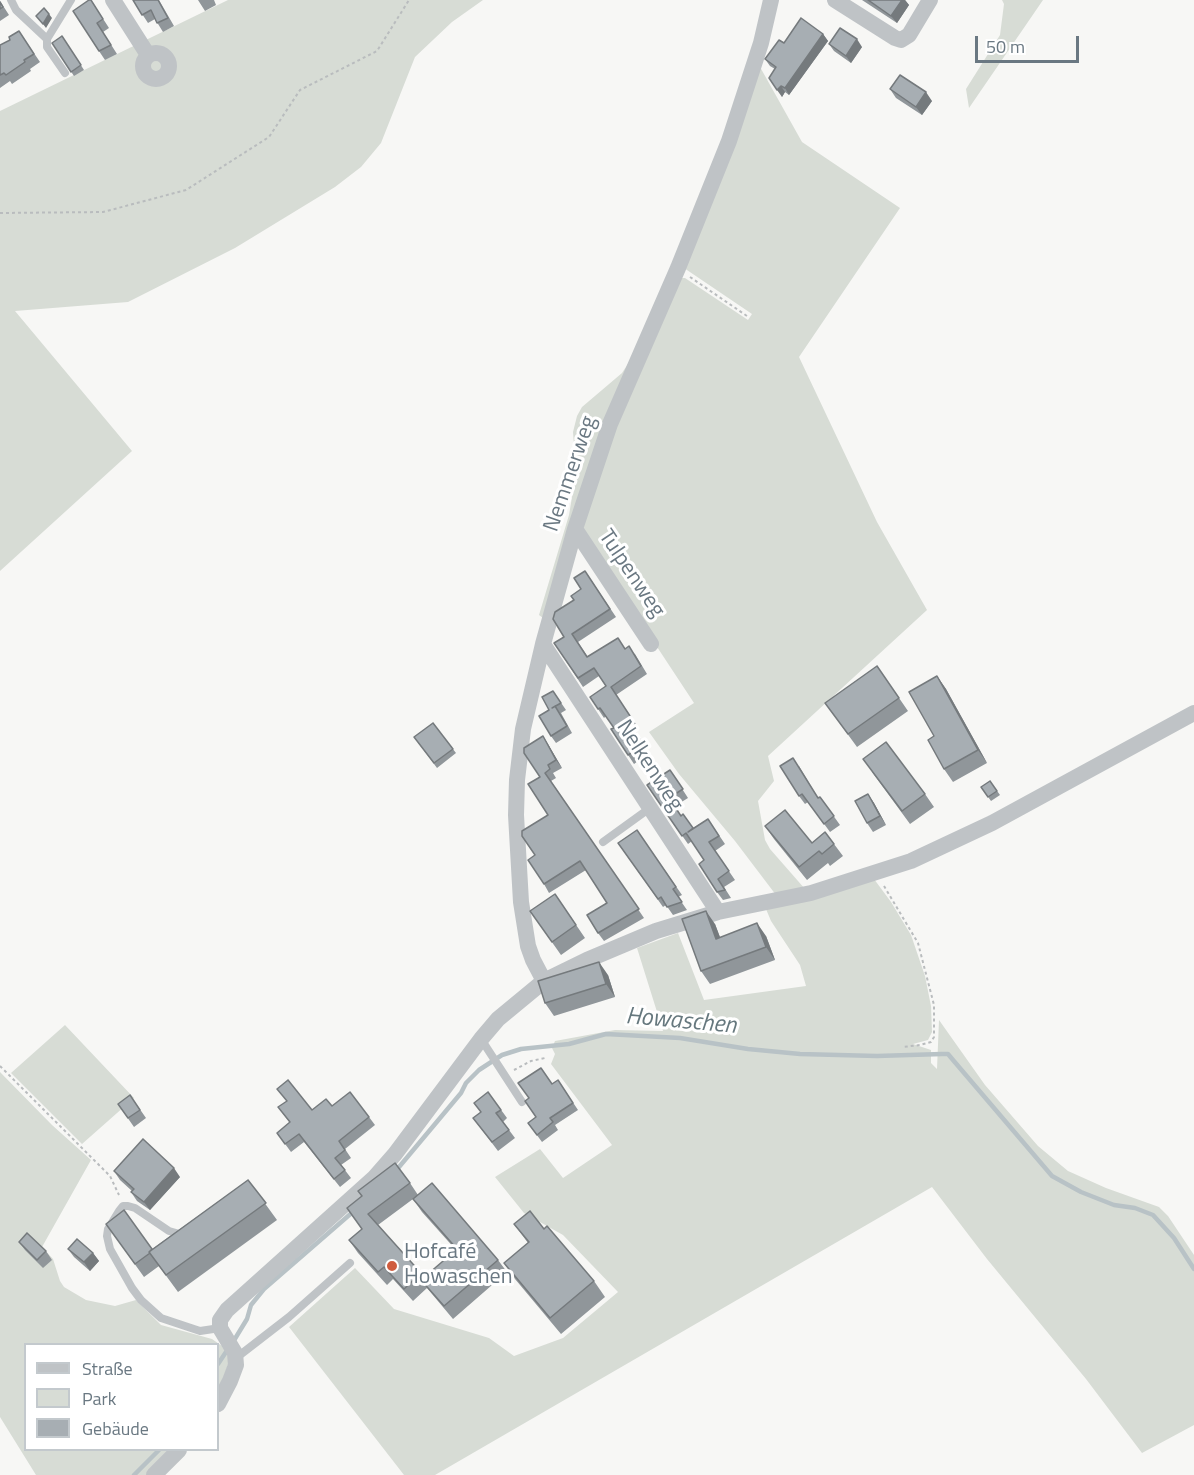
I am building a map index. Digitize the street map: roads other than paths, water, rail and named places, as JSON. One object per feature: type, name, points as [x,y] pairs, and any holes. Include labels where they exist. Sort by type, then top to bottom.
[{"type":"street","points":[[113,0],[148,55]]},
{"type":"street","name":"Nemmerweg","points":[[544,981],[533,960],[524,924],[517,858],[516,815],[517,780],[524,729],[543,644],[575,530],[610,424],[678,268],[729,141],[761,44],[771,0]]},
{"type":"street","points":[[835,0],[901,40],[909,35],[930,0]]},
{"type":"street","name":"Tulpenweg","points":[[575,530],[651,644]]},
{"type":"street","name":"Nelkenweg","points":[[543,644],[718,912]]},
{"type":"street","points":[[219,1402],[236,1365],[235,1356],[222,1333],[220,1320],[227,1310],[374,1178],[395,1154],[498,1019],[544,981],[656,931],[718,912],[812,892],[911,861],[992,823],[1194,713]]},
{"type":"street","points":[[154,1475],[177,1451]]},
{"type":"lane","points":[[11,0],[16,10],[47,39]]},
{"type":"lane","points":[[65,73],[47,47],[47,39],[70,0]]},
{"type":"lane","points":[[603,842],[650,808]]},
{"type":"lane","points":[[481,1040],[522,1102]]},
{"type":"lane","points":[[196,1228],[187,1234],[180,1235],[169,1231],[135,1208],[123,1206],[108,1229],[107,1242],[132,1288],[141,1300],[161,1318],[200,1331],[222,1333]]},
{"type":"lane","points":[[235,1356],[289,1317],[350,1263]]},
{"type":"waterway","name":"Howaschen","points":[[394,1173],[479,1070],[502,1055],[521,1049],[569,1044],[606,1034],[680,1038],[748,1049],[800,1054],[877,1056],[948,1054],[1052,1176],[1081,1192],[1114,1205],[1135,1208],[1153,1215],[1174,1238],[1194,1269]]},
{"type":"waterway","name":"Howaschen","points":[[233,1342],[247,1319],[251,1305],[264,1289],[355,1210]]},
{"type":"waterway","name":"Howaschen","points":[[219,1362],[228,1349]]},
{"type":"waterway","name":"Howaschen","points":[[134,1475],[158,1451]]},
{"type":"place","name":"Hofcafé Howaschen","points":[[392,1266]]}]
